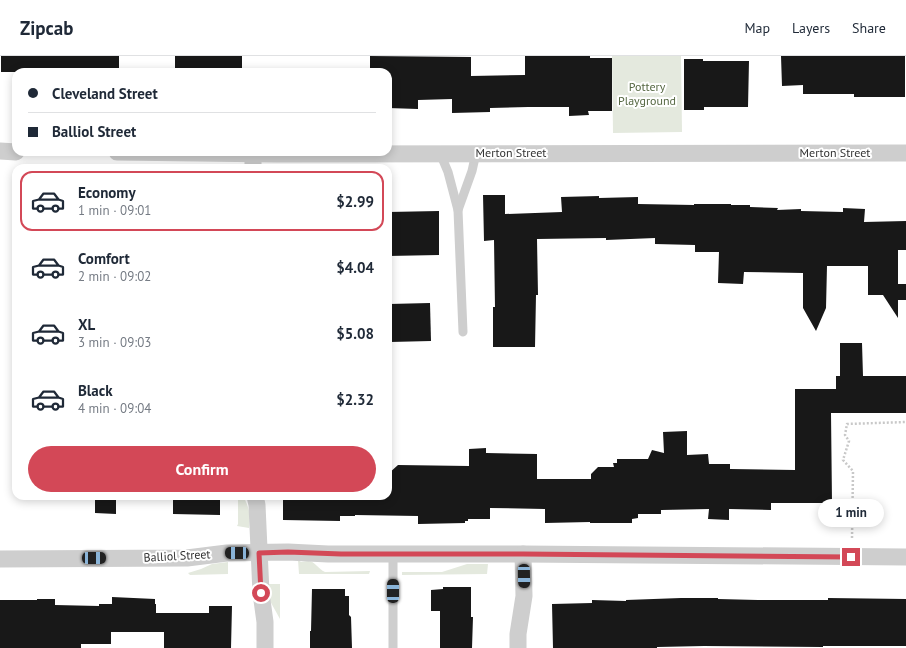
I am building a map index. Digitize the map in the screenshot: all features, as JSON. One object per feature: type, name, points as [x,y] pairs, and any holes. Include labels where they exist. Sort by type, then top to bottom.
[{"type":"street","points":[[0,152],[12,152]]},
{"type":"street","name":"Merton Street","points":[[392,155],[440,153],[906,153]]},
{"type":"street","name":"Merton Street","points":[[177,156],[253,161],[370,156]]},
{"type":"street","points":[[256,500],[261,593],[265,622],[265,648]]},
{"type":"street","name":"Balliol Street","points":[[0,559],[187,558],[227,553],[288,552],[328,554],[906,557]]},
{"type":"street","points":[[518,648],[518,634],[524,596],[523,554]]},
{"type":"lane","points":[[440,153],[448,172],[458,210],[463,332]]},
{"type":"lane","points":[[458,210],[472,171],[476,153]]},
{"type":"lane","points":[[393,554],[393,648]]},
{"type":"path","points":[[852,541],[853,470],[843,460],[849,441],[845,435],[847,424],[906,422]]},
{"type":"green space","name":"Pottery Playground","points":[[612,56],[681,56],[682,132],[613,133]]},
{"type":"green space","points":[[238,500],[245,500],[249,515],[249,528],[237,526]]},
{"type":"green space","points":[[298,560],[301,562],[313,562],[325,572],[370,571],[369,574],[299,574]]},
{"type":"green space","points":[[228,562],[228,574],[190,575],[188,573],[212,564]]},
{"type":"green space","points":[[467,564],[488,564],[487,574],[402,575],[402,572],[442,572]]},
{"type":"green space","points":[[268,584],[280,584],[280,619],[270,601]]},
{"type":"building","points":[[1,56],[119,56],[119,68],[12,68],[12,72],[1,72]]},
{"type":"building","points":[[175,56],[242,56],[242,68],[175,68]]},
{"type":"building","points":[[370,56],[471,57],[471,76],[525,75],[525,56],[590,56],[590,58],[612,58],[612,111],[588,111],[589,115],[569,116],[569,107],[528,107],[490,108],[490,112],[452,113],[452,99],[418,100],[418,109],[392,108],[392,68],[370,68]]},
{"type":"building","points":[[781,56],[905,56],[905,97],[854,97],[854,94],[803,94],[803,85],[782,86]]},
{"type":"building","points":[[684,59],[703,59],[703,61],[749,61],[748,107],[704,107],[704,110],[684,110]]},
{"type":"building","points":[[483,195],[505,195],[505,214],[562,212],[561,197],[599,196],[599,198],[638,197],[638,204],[731,204],[750,205],[750,207],[778,208],[777,210],[801,209],[801,211],[843,212],[843,208],[865,209],[864,222],[906,221],[906,250],[898,250],[898,284],[906,284],[906,300],[898,300],[898,318],[883,295],[868,295],[868,266],[827,266],[826,308],[816,331],[803,308],[803,273],[744,272],[743,284],[718,283],[719,252],[695,252],[695,245],[655,244],[655,238],[606,240],[606,238],[537,239],[538,295],[536,295],[535,347],[493,347],[493,307],[495,307],[494,240],[484,241]]},
{"type":"building","points":[[439,211],[439,255],[392,256],[392,212]]},
{"type":"building","points":[[430,303],[431,341],[392,342],[392,304]]},
{"type":"building","points":[[840,343],[862,343],[863,376],[906,376],[906,413],[831,413],[832,503],[771,503],[771,510],[729,509],[729,520],[708,519],[709,509],[661,510],[661,514],[638,514],[638,518],[632,519],[632,523],[545,523],[545,509],[490,508],[490,519],[468,519],[465,523],[418,524],[418,516],[355,515],[340,516],[340,521],[283,520],[283,500],[392,500],[392,470],[398,465],[469,466],[469,449],[486,448],[486,453],[537,454],[537,479],[591,479],[591,474],[598,467],[614,467],[613,463],[617,463],[617,459],[648,459],[652,450],[664,453],[663,432],[687,431],[687,455],[708,454],[709,464],[730,464],[730,469],[795,470],[795,389],[836,389],[836,376],[840,376]]},
{"type":"building","points":[[95,500],[116,500],[116,514],[95,513]]},
{"type":"building","points":[[173,500],[220,500],[220,515],[173,514]]},
{"type":"building","points":[[443,587],[471,587],[471,617],[473,617],[472,648],[440,648],[440,611],[431,611],[431,590],[443,589]]},
{"type":"building","points":[[312,589],[345,589],[345,596],[349,596],[352,648],[310,648]]},
{"type":"building","points":[[112,597],[155,599],[156,613],[209,613],[209,606],[232,606],[231,648],[164,648],[164,632],[111,632],[111,644],[81,644],[81,648],[0,648],[0,600],[55,599],[55,605],[99,606],[99,604],[112,604]]},
{"type":"building","points":[[681,598],[758,600],[828,600],[828,598],[906,599],[906,646],[553,648],[552,604],[592,603],[592,600],[626,601]]},
{"type":"route","points":[[261,593],[259,553],[851,557]]}]
